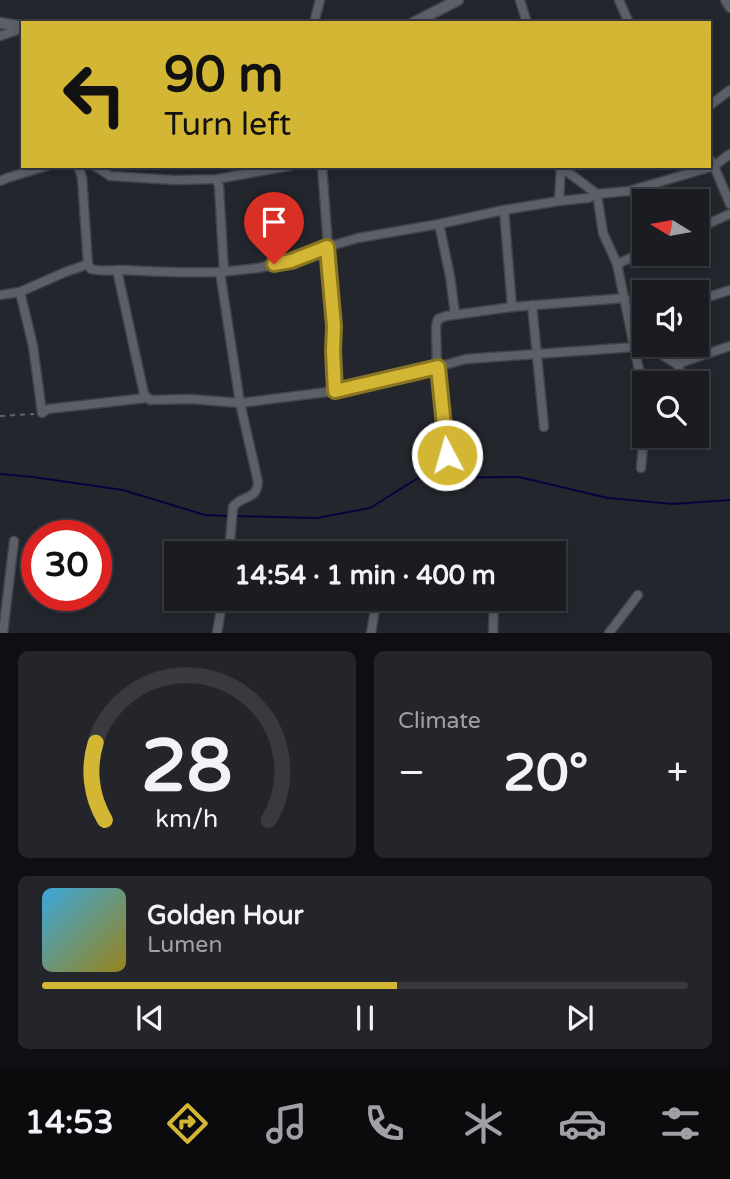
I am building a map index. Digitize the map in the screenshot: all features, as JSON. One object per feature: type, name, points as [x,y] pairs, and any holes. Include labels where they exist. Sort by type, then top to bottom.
[{"type":"street","points":[[315,21],[320,0]]},
{"type":"street","points":[[430,19],[458,0]]},
{"type":"street","points":[[520,0],[526,21]]},
{"type":"street","points":[[619,0],[628,21]]},
{"type":"street","points":[[725,0],[730,8]]},
{"type":"street","points":[[0,23],[21,27]]},
{"type":"street","points":[[0,36],[21,28]]},
{"type":"street","points":[[711,104],[730,90]]},
{"type":"street","points":[[730,154],[711,162],[730,204]]},
{"type":"street","points":[[0,181],[40,168]]},
{"type":"street","points":[[79,168],[82,177],[88,264],[91,269],[178,273],[222,272],[291,261],[358,238],[504,210],[629,191],[694,168]]},
{"type":"street","points":[[98,168],[110,176],[128,179],[176,180],[217,179],[278,168]]},
{"type":"street","points":[[322,168],[334,326],[335,391]]},
{"type":"street","points":[[559,201],[561,168]]},
{"type":"street","points":[[562,168],[597,194],[603,233],[617,264],[632,333]]},
{"type":"street","points":[[217,179],[222,272],[240,403],[258,487],[254,494],[237,501],[233,507],[229,541]]},
{"type":"street","points":[[504,210],[512,307]]},
{"type":"street","points":[[709,223],[730,214]]},
{"type":"street","points":[[439,224],[455,314]]},
{"type":"street","points":[[617,264],[632,257]]},
{"type":"street","points":[[0,295],[20,292],[88,264]]},
{"type":"street","points":[[117,270],[146,398]]},
{"type":"street","points":[[709,297],[730,290]]},
{"type":"street","points":[[20,292],[33,346],[42,413],[48,409],[146,398],[240,403],[335,391],[466,359],[632,347]]},
{"type":"street","points":[[447,455],[438,367],[436,323],[440,318],[512,307],[625,298]]},
{"type":"street","points":[[532,305],[544,427]]},
{"type":"street","points":[[677,364],[730,346]]},
{"type":"street","points":[[637,357],[642,417],[641,468]]},
{"type":"street","points":[[665,357],[677,364],[680,371]]},
{"type":"street","points":[[3,633],[14,541]]},
{"type":"street","points":[[610,633],[638,595]]},
{"type":"street","points":[[217,633],[221,611]]},
{"type":"street","points":[[371,633],[375,611]]},
{"type":"street","points":[[493,633],[494,611]]},
{"type":"path","points":[[0,416],[42,413]]},
{"type":"waterway","points":[[0,474],[123,490],[205,515],[229,516]]},
{"type":"waterway","points":[[234,516],[317,518],[370,508],[418,478],[519,477],[608,498],[673,504],[730,500]]},
{"type":"route","points":[[274,264],[291,261],[327,247],[334,326],[335,391],[438,367],[447,455]]}]
